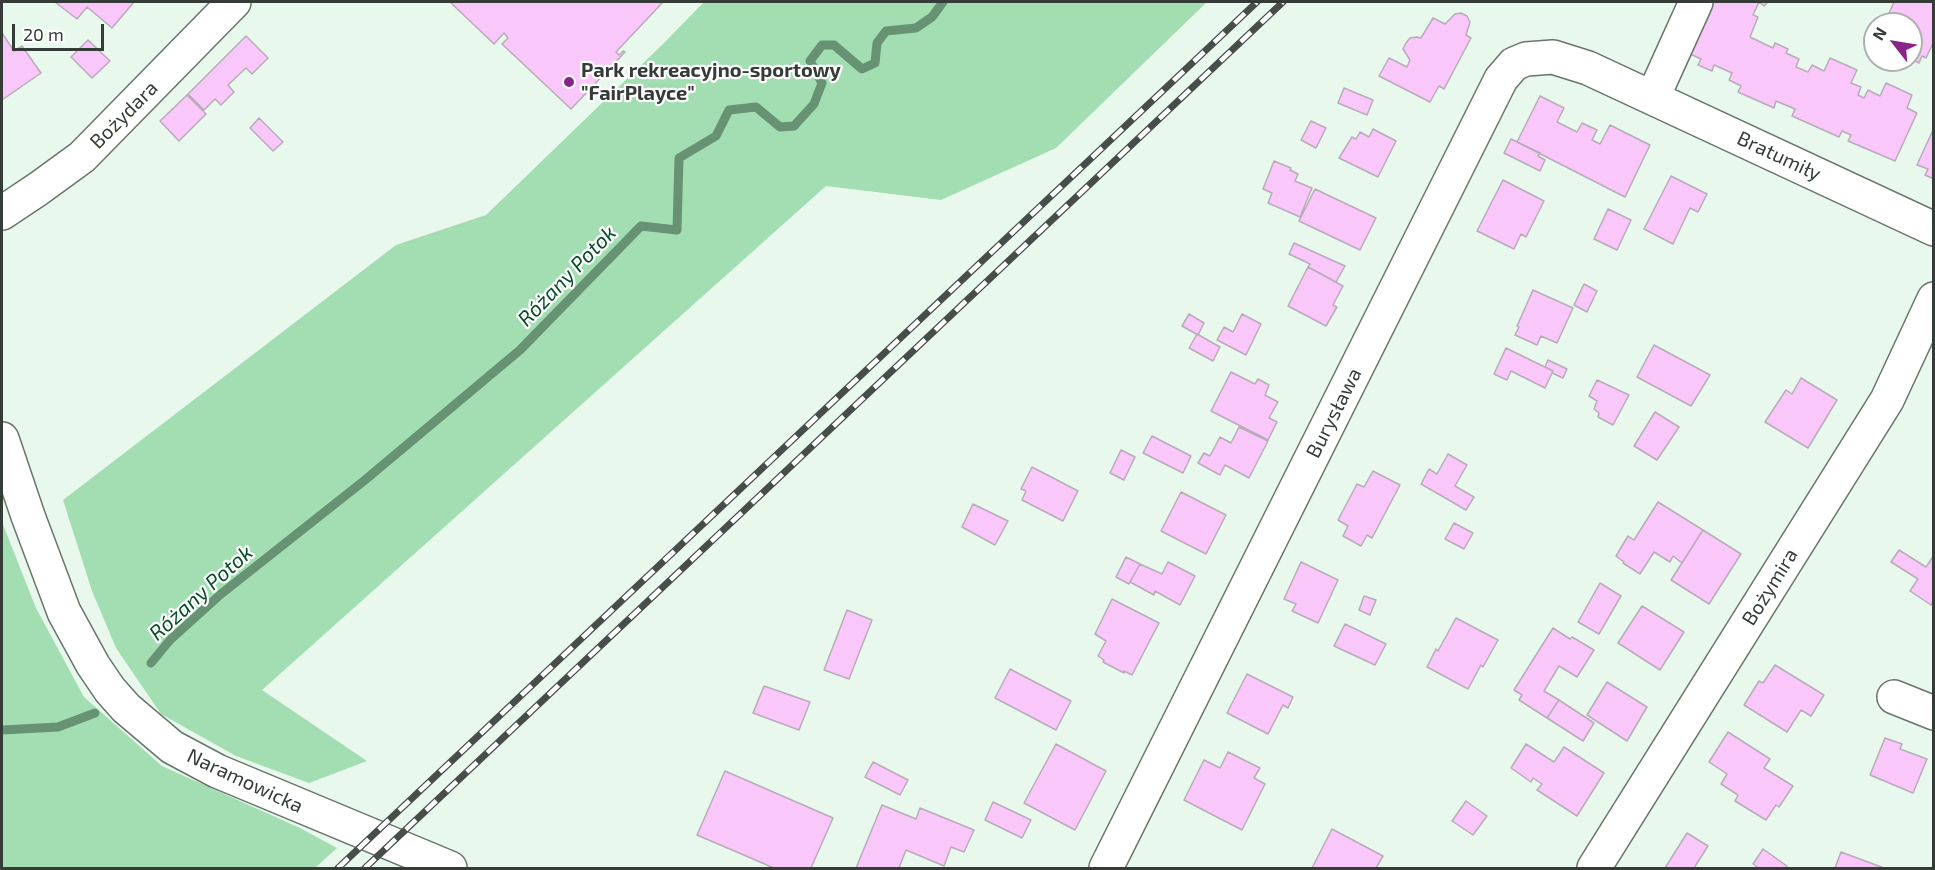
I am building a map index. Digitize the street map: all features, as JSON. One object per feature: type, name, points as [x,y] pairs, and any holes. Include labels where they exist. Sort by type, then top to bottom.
[{"type":"street","name":"Bożydara","points":[[2,213],[82,157],[234,2]]},
{"type":"street","points":[[1639,90],[1695,2]]},
{"type":"street","name":"Burysława","points":[[1106,868],[1502,79],[1514,64],[1526,59],[1553,57],[1588,68],[1639,90]]},
{"type":"street","name":"Bratumiły","points":[[1639,90],[1934,229]]},
{"type":"street","name":"Bożymira","points":[[1594,868],[1887,400],[1934,299]]},
{"type":"street","name":"Naramowicka","points":[[2,439],[64,612],[93,665],[126,708],[172,747],[217,771],[450,868]]},
{"type":"street","points":[[1894,697],[1934,713]]},
{"type":"green space","points":[[704,2],[1207,2],[1056,148],[941,200],[826,186],[262,690],[367,761],[309,783],[236,756],[161,714],[116,648],[92,591],[63,500],[396,245],[486,215]]},
{"type":"green space","points":[[2,522],[36,608],[84,697],[162,766],[300,828],[337,848],[315,868],[2,868]]},
{"type":"building","points":[[55,2],[134,2],[112,28],[87,7],[77,19]]},
{"type":"building","name":"Park rekreacyjno-sportowy \"FairPlayce\"","points":[[450,2],[663,2],[616,52],[619,55],[625,52],[571,109],[502,44],[508,38],[504,33],[494,44]]},
{"type":"building","points":[[1714,2],[1759,2],[1753,15],[1758,17],[1750,37],[1773,48],[1775,43],[1788,49],[1786,53],[1799,59],[1796,67],[1808,72],[1812,65],[1824,71],[1830,58],[1857,70],[1851,83],[1861,87],[1858,95],[1864,98],[1868,90],[1880,96],[1886,83],[1912,95],[1907,108],[1917,113],[1895,161],[1848,141],[1851,135],[1842,131],[1839,137],[1792,116],[1795,109],[1776,101],[1774,108],[1738,92],[1741,86],[1729,80],[1732,73],[1714,65],[1712,71],[1698,65],[1701,59],[1690,54]]},
{"type":"building","points":[[1894,2],[1934,2],[1934,41],[1926,58],[1923,56],[1923,12],[1889,12]]},
{"type":"building","points":[[1461,13],[1467,16],[1470,22],[1466,35],[1471,38],[1444,89],[1439,86],[1430,102],[1379,76],[1389,58],[1407,67],[1410,60],[1403,49],[1406,43],[1410,38],[1421,38],[1433,18],[1445,24],[1455,14]]},
{"type":"building","points":[[2,33],[14,51],[22,46],[41,73],[2,100]]},
{"type":"building","points":[[246,36],[268,58],[252,74],[246,68],[228,85],[234,92],[221,105],[215,99],[204,110],[188,94]]},
{"type":"building","points":[[88,40],[110,61],[92,78],[71,57]]},
{"type":"building","points":[[1344,88],[1373,100],[1367,115],[1338,103]]},
{"type":"building","points":[[187,95],[206,114],[179,141],[160,121]]},
{"type":"building","points":[[1540,96],[1564,108],[1557,122],[1577,132],[1582,123],[1597,130],[1592,140],[1600,144],[1610,125],[1650,145],[1625,197],[1517,142]]},
{"type":"building","points":[[259,118],[283,142],[273,151],[250,128]]},
{"type":"building","points":[[1311,121],[1326,128],[1316,148],[1301,140]]},
{"type":"building","points":[[1373,129],[1396,141],[1378,177],[1339,158],[1352,137],[1356,139],[1360,132],[1369,137]]},
{"type":"building","points":[[1933,130],[1934,179],[1925,175],[1928,169],[1917,165]]},
{"type":"building","points":[[1511,139],[1540,153],[1538,156],[1545,160],[1540,171],[1504,153]]},
{"type":"building","points":[[1274,161],[1291,168],[1290,170],[1298,174],[1295,181],[1312,188],[1300,217],[1268,203],[1272,193],[1263,189]]},
{"type":"building","points":[[1671,176],[1707,194],[1698,212],[1690,208],[1673,244],[1644,229]]},
{"type":"building","points":[[1503,180],[1544,201],[1526,237],[1521,234],[1514,249],[1477,231]]},
{"type":"building","points":[[1315,189],[1376,218],[1360,250],[1299,221]]},
{"type":"building","points":[[1608,209],[1631,220],[1617,250],[1594,239]]},
{"type":"building","points":[[1294,243],[1345,266],[1336,282],[1308,267],[1310,264],[1289,254]]},
{"type":"building","points":[[1308,267],[1343,286],[1333,305],[1337,307],[1326,326],[1288,306]]},
{"type":"building","points":[[1584,284],[1597,291],[1587,312],[1574,305]]},
{"type":"building","points":[[1533,290],[1573,308],[1557,343],[1541,336],[1537,345],[1515,335]]},
{"type":"building","points":[[1189,314],[1204,323],[1198,335],[1182,326]]},
{"type":"building","points":[[1242,314],[1261,324],[1246,355],[1217,340],[1224,327],[1233,332]]},
{"type":"building","points":[[1197,334],[1220,347],[1213,361],[1189,348]]},
{"type":"building","points":[[1654,345],[1710,375],[1691,406],[1637,377]]},
{"type":"building","points":[[1506,348],[1553,371],[1545,388],[1511,371],[1507,380],[1494,374]]},
{"type":"building","points":[[1548,360],[1567,369],[1563,378],[1545,367]]},
{"type":"building","points":[[1231,372],[1255,384],[1258,379],[1269,385],[1265,395],[1278,402],[1269,418],[1277,422],[1268,440],[1211,411]]},
{"type":"building","points":[[1801,378],[1837,400],[1808,448],[1765,422],[1786,390],[1792,394]]},
{"type":"building","points":[[1597,380],[1629,395],[1613,425],[1598,417],[1599,413],[1594,409],[1597,401],[1589,396]]},
{"type":"building","points":[[1655,412],[1679,427],[1657,460],[1634,446]]},
{"type":"building","points":[[1239,427],[1268,441],[1249,478],[1225,465],[1220,475],[1198,463],[1204,453],[1210,456],[1220,437],[1231,443]]},
{"type":"building","points":[[1152,436],[1191,456],[1183,473],[1143,453]]},
{"type":"building","points":[[1121,450],[1135,457],[1124,480],[1110,473]]},
{"type":"building","points":[[1448,454],[1467,465],[1455,486],[1474,497],[1466,510],[1421,484],[1429,469],[1437,474]]},
{"type":"building","points":[[1032,467],[1078,491],[1063,521],[1022,500],[1026,491],[1021,489]]},
{"type":"building","points":[[1373,471],[1400,485],[1372,538],[1367,535],[1361,546],[1343,536],[1348,526],[1338,520],[1357,484],[1364,487]]},
{"type":"building","points":[[1181,492],[1226,515],[1206,554],[1161,531]]},
{"type":"building","points":[[1658,502],[1703,530],[1682,563],[1673,556],[1670,562],[1654,552],[1640,574],[1616,556],[1628,536],[1634,540]]},
{"type":"building","points":[[973,504],[1008,521],[995,545],[962,527]]},
{"type":"building","points":[[1454,523],[1473,533],[1464,549],[1445,539]]},
{"type":"building","points":[[1703,530],[1741,554],[1709,604],[1671,580]]},
{"type":"building","points":[[1899,550],[1926,567],[1934,555],[1934,601],[1931,605],[1910,591],[1918,579],[1891,562]]},
{"type":"building","points":[[1126,557],[1140,564],[1129,584],[1116,577]]},
{"type":"building","points":[[1168,562],[1195,576],[1180,605],[1155,591],[1154,595],[1130,582],[1140,564],[1162,574]]},
{"type":"building","points":[[1301,562],[1338,580],[1318,623],[1292,611],[1296,604],[1284,599]]},
{"type":"building","points":[[1600,583],[1621,596],[1599,634],[1578,622]]},
{"type":"building","points":[[1364,596],[1376,600],[1370,615],[1359,610]]},
{"type":"building","points":[[1112,599],[1159,623],[1132,675],[1103,662],[1104,660],[1098,656],[1106,641],[1095,634]]},
{"type":"building","points":[[1642,606],[1684,632],[1660,670],[1618,643]]},
{"type":"building","points":[[847,610],[872,620],[849,679],[824,670]]},
{"type":"building","points":[[1456,618],[1498,640],[1468,689],[1427,667]]},
{"type":"building","points":[[1345,624],[1386,644],[1375,665],[1334,646]]},
{"type":"building","points":[[1553,628],[1594,650],[1577,677],[1559,666],[1544,691],[1559,700],[1547,718],[1519,700],[1522,695],[1514,690]]},
{"type":"building","points":[[1775,665],[1824,695],[1811,716],[1801,710],[1787,732],[1744,705],[1759,681],[1763,683]]},
{"type":"building","points":[[1010,669],[1071,701],[1056,730],[995,698]]},
{"type":"building","points":[[1247,674],[1293,697],[1288,708],[1283,705],[1268,734],[1227,713]]},
{"type":"building","points":[[1607,682],[1647,707],[1627,741],[1587,715]]},
{"type":"building","points":[[764,686],[810,702],[799,730],[753,713]]},
{"type":"building","points":[[1559,700],[1594,723],[1583,741],[1547,718]]},
{"type":"building","points":[[1728,732],[1770,759],[1764,768],[1793,786],[1779,807],[1776,805],[1766,820],[1735,801],[1738,795],[1721,784],[1727,774],[1709,762]]},
{"type":"building","points":[[1885,738],[1902,744],[1900,749],[1927,759],[1913,793],[1870,775]]},
{"type":"building","points":[[1056,744],[1106,771],[1075,830],[1024,803]]},
{"type":"building","points":[[1526,744],[1554,762],[1564,747],[1604,773],[1577,816],[1537,790],[1542,784],[1533,778],[1531,782],[1511,768]]},
{"type":"building","points":[[1228,752],[1260,768],[1254,778],[1265,784],[1242,830],[1184,800],[1204,760],[1220,768]]},
{"type":"building","points":[[873,762],[908,780],[900,795],[865,777]]},
{"type":"building","points":[[725,771],[833,818],[811,868],[774,868],[697,835]]},
{"type":"building","points":[[1466,801],[1487,816],[1473,835],[1452,821]]},
{"type":"building","points":[[993,802],[1031,820],[1022,838],[985,820]]},
{"type":"building","points":[[882,805],[916,819],[920,808],[974,830],[964,852],[951,847],[944,866],[906,850],[899,868],[856,868]]},
{"type":"building","points":[[1332,829],[1383,856],[1376,868],[1312,868]]},
{"type":"building","points":[[1687,833],[1708,846],[1694,868],[1665,868]]},
{"type":"building","points":[[1763,849],[1787,866],[1785,868],[1759,868],[1753,864]]},
{"type":"building","points":[[1841,852],[1884,868],[1835,868]]},
{"type":"waterway","name":"Różany Potok","points":[[151,663],[170,640],[221,594],[365,480],[520,350],[641,226],[677,230],[679,158],[716,136],[729,110],[756,107],[780,127],[794,126],[814,104],[822,83],[810,61],[822,45],[834,45],[862,69],[875,63],[877,43],[886,31],[916,28],[932,17],[943,2]]},
{"type":"waterway","name":"Różany Potok","points":[[2,730],[58,727],[95,713]]},
{"type":"railway","points":[[338,868],[1257,2]]},
{"type":"railway","points":[[365,868],[1283,2]]},
{"type":"place","name":"Park rekreacyjno-sportowy \"FairPlayce\"","points":[[569,82]]}]
